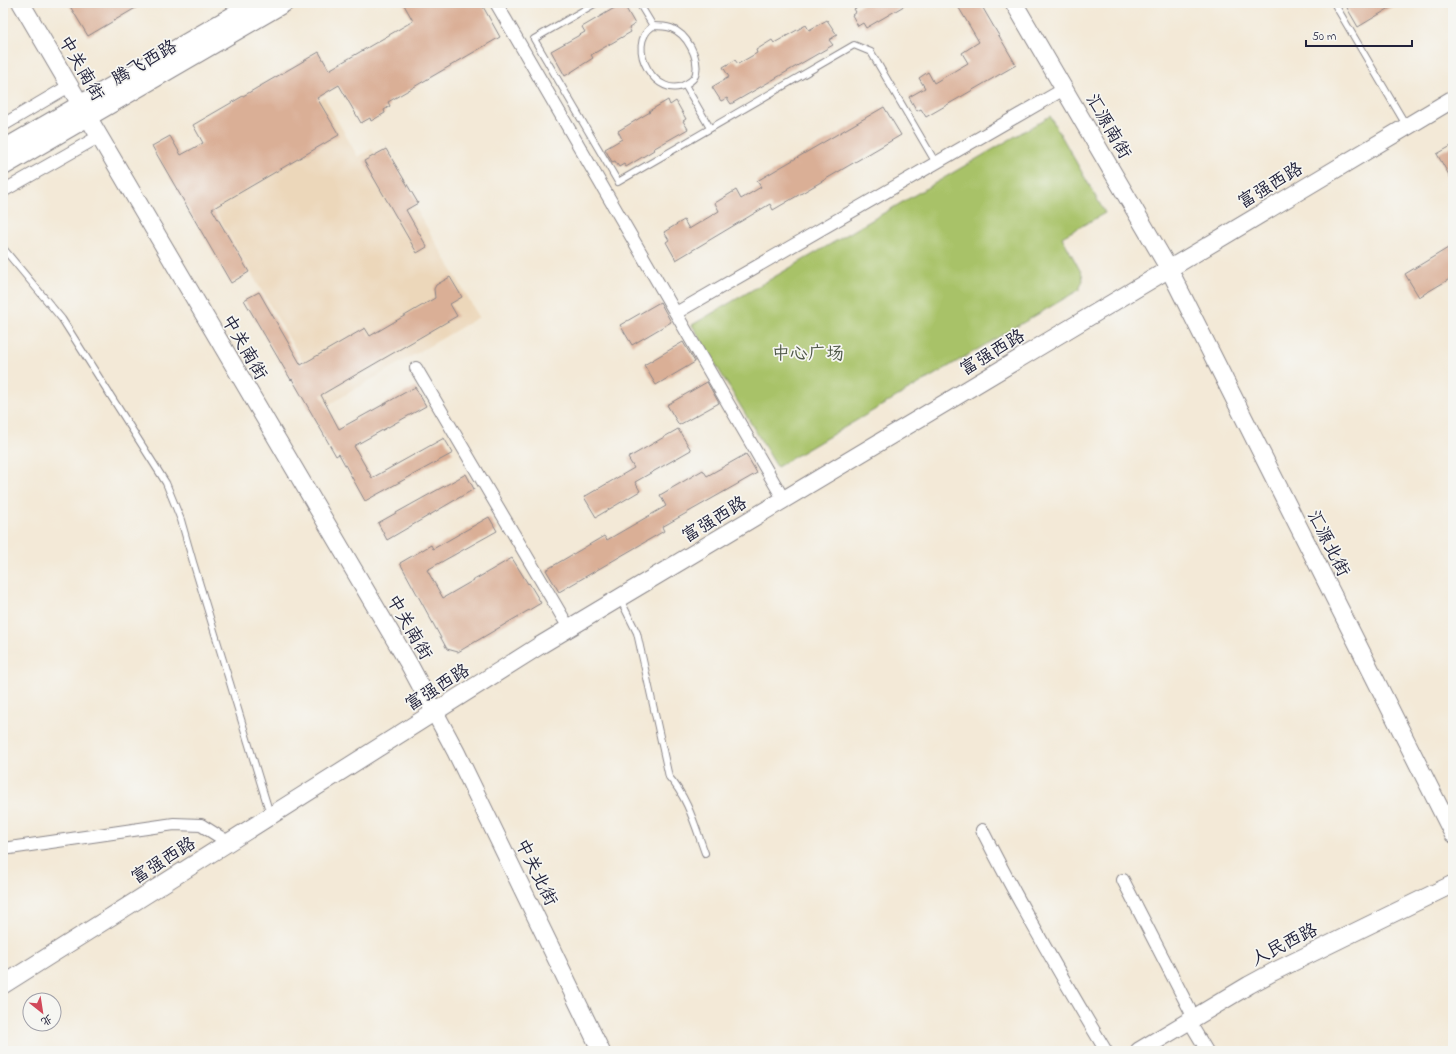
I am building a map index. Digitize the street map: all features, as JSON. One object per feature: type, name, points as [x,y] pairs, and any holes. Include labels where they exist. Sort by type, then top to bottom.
[{"type":"street","name":"中关南街","points":[[21,3],[401,650],[434,712]]},
{"type":"street","name":"腾飞西路","points":[[3,167],[84,111],[254,3]]},
{"type":"street","name":"腾飞西路","points":[[3,149],[84,111],[285,3]]},
{"type":"street","points":[[496,3],[784,500]]},
{"type":"street","name":"汇源南街","points":[[1014,3],[1169,269]]},
{"type":"street","points":[[3,125],[69,86]]},
{"type":"street","points":[[676,313],[1064,89]]},
{"type":"street","name":"富强西路","points":[[3,985],[270,815],[569,628],[1453,99]]},
{"type":"street","points":[[3,192],[98,136]]},
{"type":"street","name":"汇源北街","points":[[1169,269],[1453,834]]},
{"type":"street","points":[[416,368],[569,628]]},
{"type":"street","name":"中关北街","points":[[434,712],[456,752],[601,1051]]},
{"type":"street","points":[[3,849],[174,824],[201,825],[228,842]]},
{"type":"street","points":[[982,830],[1062,979],[1106,1051]]},
{"type":"street","points":[[1123,880],[1207,1051]]},
{"type":"street","name":"人民西路","points":[[1139,1051],[1249,984],[1453,884]]},
{"type":"lane","points":[[596,3],[534,39],[618,182],[854,45],[871,52],[936,163]]},
{"type":"lane","points":[[639,3],[653,26]]},
{"type":"lane","points":[[1334,3],[1407,126]]},
{"type":"lane","points":[[653,26],[663,26],[673,29],[681,34],[688,43],[697,63],[696,75],[685,85],[675,88],[666,86],[655,79],[646,66],[642,56],[641,42],[646,31],[653,26]]},
{"type":"lane","points":[[685,85],[710,128]]},
{"type":"lane","points":[[3,248],[62,320],[166,483],[181,520],[270,815]]},
{"type":"lane","points":[[620,598],[638,633],[669,777],[686,800],[705,853]]},
{"type":"shaded area","points":[[324,97],[358,157],[372,149],[408,211],[415,207],[479,317],[328,405],[193,173]]},
{"type":"green space","name":"中心广场","points":[[1050,116],[1105,213],[1062,237],[1082,274],[1083,280],[1079,290],[777,467],[692,325]]},
{"type":"building","points":[[68,3],[144,3],[88,36]]},
{"type":"building","points":[[403,3],[481,3],[500,37],[388,102],[390,106],[384,110],[385,113],[371,121],[370,118],[361,123],[339,85],[317,98],[339,135],[212,209],[249,272],[231,283],[152,146],[170,136],[181,155],[203,143],[193,125],[319,52],[329,70],[413,21]]},
{"type":"building","points":[[623,3],[635,24],[629,28],[631,32],[591,55],[593,58],[565,76],[551,51],[585,32],[582,27]]},
{"type":"building","points":[[865,3],[909,3],[866,28],[863,23],[858,26],[852,15],[856,12],[854,9]]},
{"type":"building","points":[[956,3],[980,3],[1016,65],[926,117],[921,109],[917,111],[909,97],[925,88],[919,78],[928,72],[934,83],[968,63],[962,53],[979,42]]},
{"type":"building","points":[[1355,3],[1398,3],[1358,27],[1347,8]]},
{"type":"building","points":[[827,20],[837,35],[829,40],[833,45],[731,104],[727,98],[721,101],[712,87],[729,77],[723,67],[735,60],[738,64],[757,53],[756,50],[772,40],[774,43],[806,25],[809,30]]},
{"type":"building","points":[[668,100],[670,105],[676,101],[686,119],[683,121],[688,129],[653,149],[654,150],[626,167],[624,164],[619,167],[615,161],[612,162],[605,149],[622,139],[618,131]]},
{"type":"building","points":[[884,107],[901,135],[773,210],[770,204],[676,260],[666,242],[669,240],[664,232],[684,220],[689,229],[719,211],[715,203],[736,190],[741,199],[761,187],[757,181]]},
{"type":"building","points":[[1453,145],[1453,182],[1437,154]]},
{"type":"building","points":[[386,149],[418,203],[406,210],[427,247],[417,253],[364,161]]},
{"type":"building","points":[[1453,245],[1453,277],[1419,297],[1405,274]]},
{"type":"building","points":[[450,277],[462,297],[450,304],[457,316],[321,395],[339,429],[415,387],[426,406],[354,446],[372,478],[444,438],[453,453],[365,501],[339,454],[336,456],[292,379],[291,380],[244,300],[259,292],[301,365],[365,328],[370,336],[435,298],[434,289],[436,285]]},
{"type":"building","points":[[660,302],[671,322],[632,345],[620,325]]},
{"type":"building","points":[[683,342],[695,362],[656,385],[644,365]]},
{"type":"building","points":[[707,382],[719,403],[679,425],[667,405]]},
{"type":"building","points":[[678,429],[691,450],[635,482],[640,491],[596,517],[584,497],[634,468],[628,458]]},
{"type":"building","points":[[746,454],[757,473],[662,527],[664,531],[559,592],[546,570],[604,536],[607,540],[666,506],[660,495],[703,470],[707,476]]},
{"type":"building","points":[[466,474],[474,489],[387,540],[378,523]]},
{"type":"building","points":[[489,517],[497,531],[427,570],[443,598],[512,558],[541,603],[458,652],[447,649],[400,563],[431,545],[433,549]]}]
